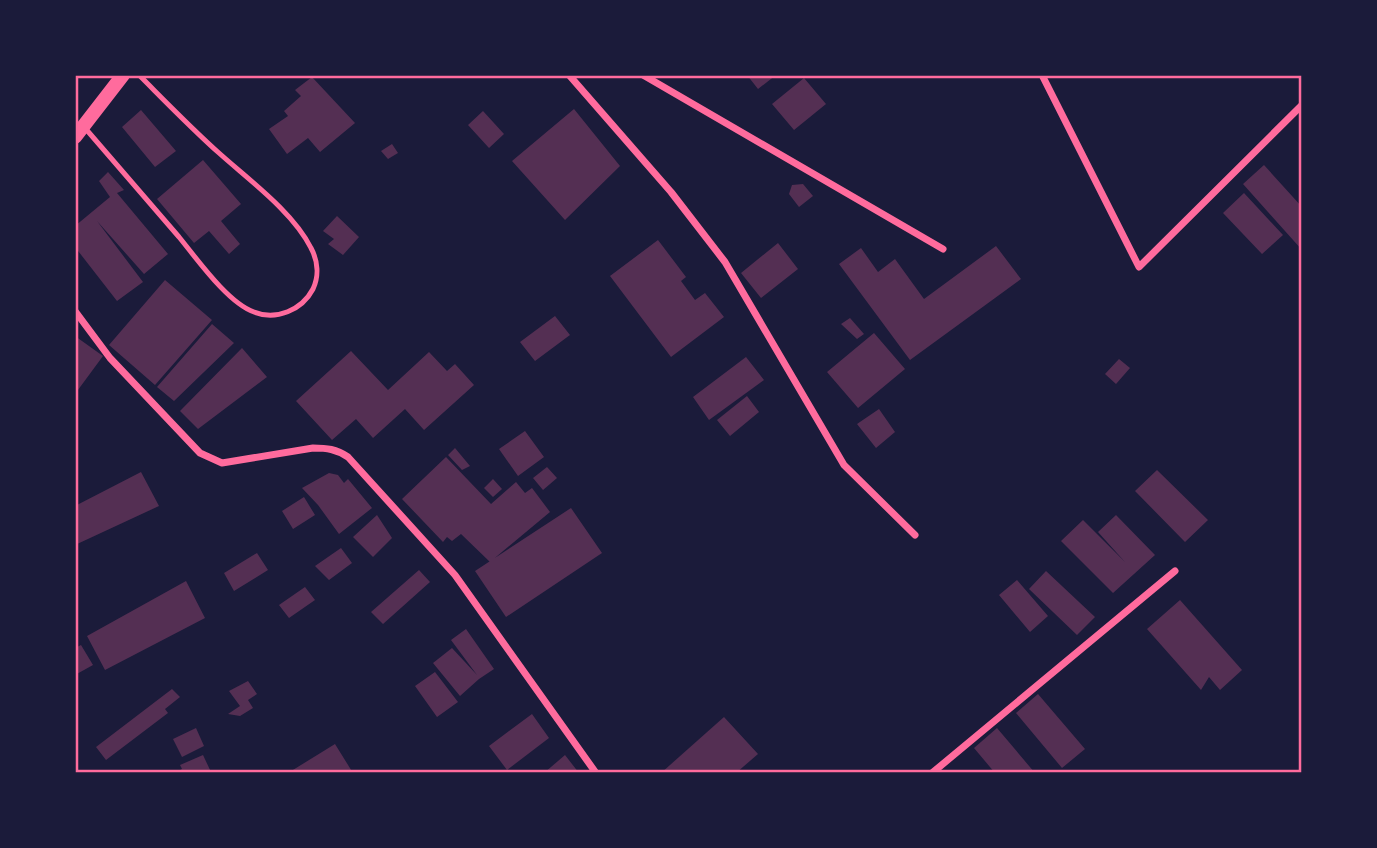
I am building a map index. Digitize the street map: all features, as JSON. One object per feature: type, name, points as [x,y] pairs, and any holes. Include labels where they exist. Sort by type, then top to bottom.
[{"type":"main road","points":[[79,131],[123,75]]},
{"type":"street","points":[[569,75],[671,192],[725,262],[844,465],[915,535]]},
{"type":"street","points":[[643,75],[943,249]]},
{"type":"street","points":[[1042,75],[1139,267],[1302,105]]},
{"type":"street","points":[[75,311],[110,358],[200,453],[222,463],[313,448],[339,451],[348,457],[455,575],[597,773]]},
{"type":"street","points":[[932,773],[1175,571]]},
{"type":"lane","points":[[79,131],[243,307],[265,315],[279,315],[299,306],[313,288],[317,268],[315,257],[303,234],[290,218],[203,139],[139,75]]},
{"type":"building","points":[[747,75],[776,75],[758,89]]},
{"type":"building","points":[[312,77],[355,123],[320,152],[308,138],[287,154],[269,129],[288,116],[284,111],[301,96],[295,90]]},
{"type":"building","points":[[804,78],[826,104],[794,130],[772,104]]},
{"type":"building","points":[[574,109],[620,166],[565,220],[512,161]]},
{"type":"building","points":[[141,110],[176,151],[155,167],[122,127]]},
{"type":"building","points":[[483,111],[504,134],[489,148],[468,125]]},
{"type":"building","points":[[392,144],[398,153],[388,159],[381,151]]},
{"type":"building","points":[[203,160],[241,204],[221,221],[240,244],[229,254],[209,231],[194,243],[157,199]]},
{"type":"building","points":[[1264,165],[1302,207],[1302,250],[1243,184]]},
{"type":"building","points":[[108,172],[124,190],[117,193],[168,254],[144,274],[97,221],[143,282],[117,301],[75,247],[75,226],[110,197],[99,181]]},
{"type":"building","points":[[803,184],[813,196],[799,207],[789,194],[792,185]]},
{"type":"building","points":[[1244,193],[1283,235],[1262,254],[1223,213]]},
{"type":"building","points":[[337,216],[359,237],[343,255],[328,244],[334,239],[323,231]]},
{"type":"building","points":[[658,240],[686,277],[681,281],[695,300],[705,293],[724,317],[671,357],[610,276]]},
{"type":"building","points":[[778,243],[798,269],[761,298],[741,273]]},
{"type":"building","points":[[996,246],[1021,279],[910,360],[839,264],[861,248],[878,272],[895,259],[924,299]]},
{"type":"building","points":[[165,280],[212,320],[155,385],[109,345]]},
{"type":"building","points":[[555,316],[570,335],[535,361],[520,342]]},
{"type":"building","points":[[850,318],[864,334],[857,339],[841,324]]},
{"type":"building","points":[[212,324],[234,343],[174,401],[157,387]]},
{"type":"building","points":[[874,333],[905,369],[858,408],[827,372]]},
{"type":"building","points":[[75,336],[103,356],[75,394]]},
{"type":"building","points":[[242,348],[267,377],[198,429],[180,411]]},
{"type":"building","points":[[351,351],[388,390],[429,352],[447,371],[455,364],[474,385],[424,430],[405,409],[373,438],[356,419],[332,440],[296,401]]},
{"type":"building","points":[[746,357],[764,380],[709,420],[693,397]]},
{"type":"building","points":[[1119,359],[1130,368],[1116,384],[1105,374]]},
{"type":"building","points":[[747,396],[759,412],[730,436],[717,420]]},
{"type":"building","points":[[879,409],[895,432],[876,448],[857,424]]},
{"type":"building","points":[[525,431],[544,457],[518,476],[499,449]]},
{"type":"building","points":[[455,448],[470,466],[462,470],[448,455]]},
{"type":"building","points":[[446,457],[491,504],[516,482],[525,493],[532,488],[550,512],[490,562],[461,534],[452,541],[447,537],[443,542],[402,499]]},
{"type":"building","points":[[547,467],[557,478],[543,490],[533,478]]},
{"type":"building","points":[[1157,470],[1208,520],[1185,542],[1135,491]]},
{"type":"building","points":[[141,472],[159,506],[75,545],[75,506]]},
{"type":"building","points":[[329,473],[338,475],[344,483],[348,479],[372,508],[339,534],[302,488]]},
{"type":"building","points":[[493,479],[502,489],[493,497],[484,488]]},
{"type":"building","points":[[304,497],[315,515],[293,529],[282,511]]},
{"type":"building","points":[[571,508],[602,553],[506,617],[475,571]]},
{"type":"building","points":[[377,515],[392,538],[373,557],[353,537]]},
{"type":"building","points":[[1116,515],[1155,555],[1113,593],[1061,541],[1083,520],[1125,562],[1098,532]]},
{"type":"building","points":[[341,548],[352,563],[329,580],[315,566]]},
{"type":"building","points":[[257,553],[268,570],[234,591],[224,573]]},
{"type":"building","points":[[419,570],[430,582],[383,624],[371,612]]},
{"type":"building","points":[[1046,571],[1095,617],[1077,635],[1029,589]]},
{"type":"building","points":[[1017,580],[1048,616],[1030,632],[999,595]]},
{"type":"building","points":[[186,581],[205,618],[105,670],[87,636]]},
{"type":"building","points":[[305,587],[315,600],[289,618],[279,605]]},
{"type":"building","points":[[1180,600],[1242,670],[1220,690],[1209,677],[1201,690],[1147,629]]},
{"type":"building","points":[[466,629],[494,669],[460,696],[433,663],[452,648],[477,675],[451,640]]},
{"type":"building","points":[[81,645],[93,665],[75,675],[75,648]]},
{"type":"building","points":[[435,672],[458,702],[437,717],[415,686]]},
{"type":"building","points":[[248,681],[257,694],[248,700],[253,708],[240,716],[228,714],[240,706],[229,691]]},
{"type":"building","points":[[172,689],[180,697],[165,709],[168,713],[106,760],[96,747]]},
{"type":"building","points":[[1038,694],[1085,749],[1062,768],[1016,713]]},
{"type":"building","points":[[532,714],[549,738],[507,770],[489,746]]},
{"type":"building","points":[[724,717],[758,754],[736,773],[661,773]]},
{"type":"building","points":[[196,728],[204,746],[182,757],[173,739]]},
{"type":"building","points":[[997,728],[1035,773],[995,773],[974,748]]},
{"type":"building","points":[[335,744],[353,773],[288,773]]},
{"type":"building","points":[[203,755],[211,772],[175,773],[182,769],[180,765]]},
{"type":"building","points":[[565,755],[579,773],[544,773]]}]
